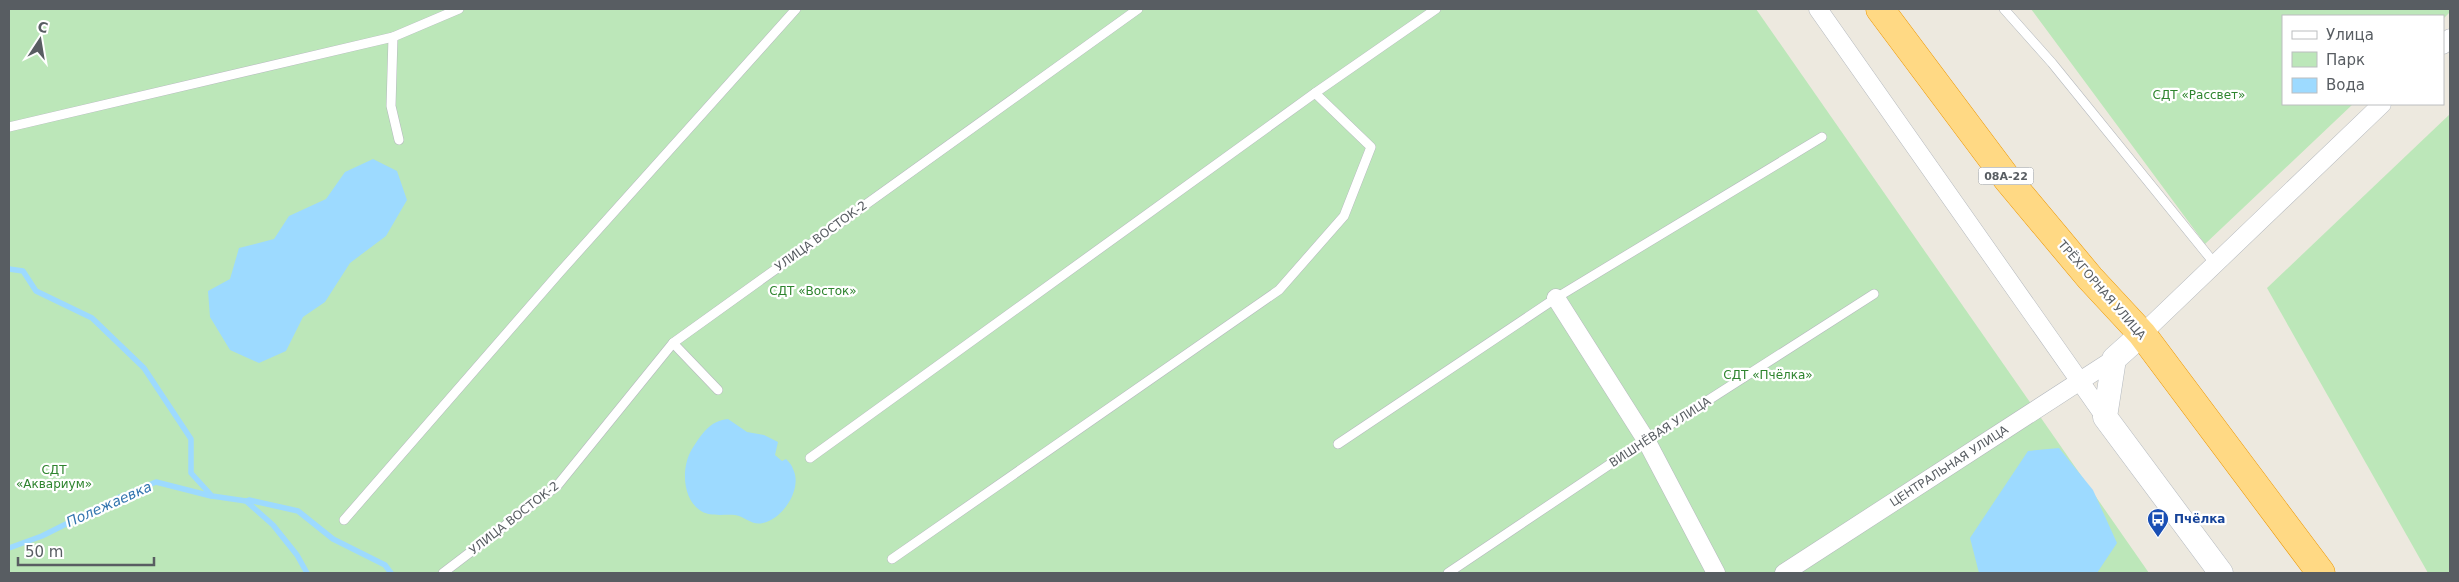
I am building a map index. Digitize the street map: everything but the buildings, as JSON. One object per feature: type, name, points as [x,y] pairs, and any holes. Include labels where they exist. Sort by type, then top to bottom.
[{"type":"highway","name":"ТРЁХГОРНАЯ УЛИЦА","points":[[1880,9],[2008,180],[2090,278],[2142,334],[2320,573]]},
{"type":"street","points":[[1818,9],[2079,381],[2222,573]]},
{"type":"street","points":[[2105,417],[2114,359],[2381,105]]},
{"type":"street","points":[[1556,298],[1646,440],[1716,573]]},
{"type":"street","name":"ЦЕНТРАЛЬНАЯ УЛИЦА","points":[[1784,573],[2114,359]]},
{"type":"lane","points":[[9,127],[393,38],[459,9]]},
{"type":"lane","points":[[344,520],[560,272],[796,9]]},
{"type":"lane","name":"УЛИЦА ВОСТОК-2","points":[[443,573],[557,486],[673,343],[1138,9]]},
{"type":"lane","points":[[810,458],[1315,93],[1436,9]]},
{"type":"lane","points":[[2004,9],[2052,63],[2215,264]]},
{"type":"lane","points":[[393,38],[391,106],[399,140]]},
{"type":"lane","points":[[892,559],[1279,290],[1344,216],[1371,147],[1315,93]]},
{"type":"lane","points":[[1338,444],[1556,298],[1822,137]]},
{"type":"lane","name":"ВИШНЁВАЯ УЛИЦА","points":[[1448,573],[1646,440],[1874,294]]},
{"type":"lane","points":[[673,343],[718,390]]},
{"type":"green space","name":"СДТ «Восток»","points":[[9,9],[1756,9],[2149,573],[9,573]]},
{"type":"green space","name":"СДТ «Рассвет»","points":[[2031,9],[2450,9],[2450,12],[2444,18],[2444,15],[2282,15],[2282,105],[2352,105],[2205,244]]},
{"type":"green space","points":[[2450,114],[2450,573],[2428,573],[2267,288]]},
{"type":"water","points":[[373,159],[397,171],[407,200],[386,236],[350,263],[325,302],[303,317],[286,351],[259,363],[230,350],[210,317],[208,291],[230,279],[239,248],[274,239],[289,216],[326,199],[345,172]]},
{"type":"water","points":[[728,419],[747,432],[764,435],[778,442],[775,455],[782,461],[786,459],[793,468],[795,485],[789,502],[778,516],[763,523],[752,522],[735,515],[709,514],[701,511],[690,499],[687,491],[685,473],[688,456],[703,433],[711,425]]},
{"type":"water","points":[[2059,448],[2093,490],[2117,543],[2097,573],[1979,573],[1970,538],[2028,451]]},
{"type":"waterway","name":"Полежаевка","points":[[9,269],[23,271],[36,291],[92,318],[144,368],[191,439],[191,473],[212,496],[246,501],[273,525],[297,555],[307,573]]},
{"type":"waterway","name":"Полежаевка","points":[[9,548],[42,536],[120,497],[156,482],[211,496]]},
{"type":"waterway","name":"Полежаевка","points":[[246,501],[249,500],[298,511],[333,539],[385,565],[391,573]]},
{"type":"place","name":"Пчёлка","points":[[2158,538]]},
{"type":"park label","name":"СДТ «Пчёлка»","points":[[1768,375]]},
{"type":"park label","name":"СДТ «Аквариум»","points":[[54,477]]}]
